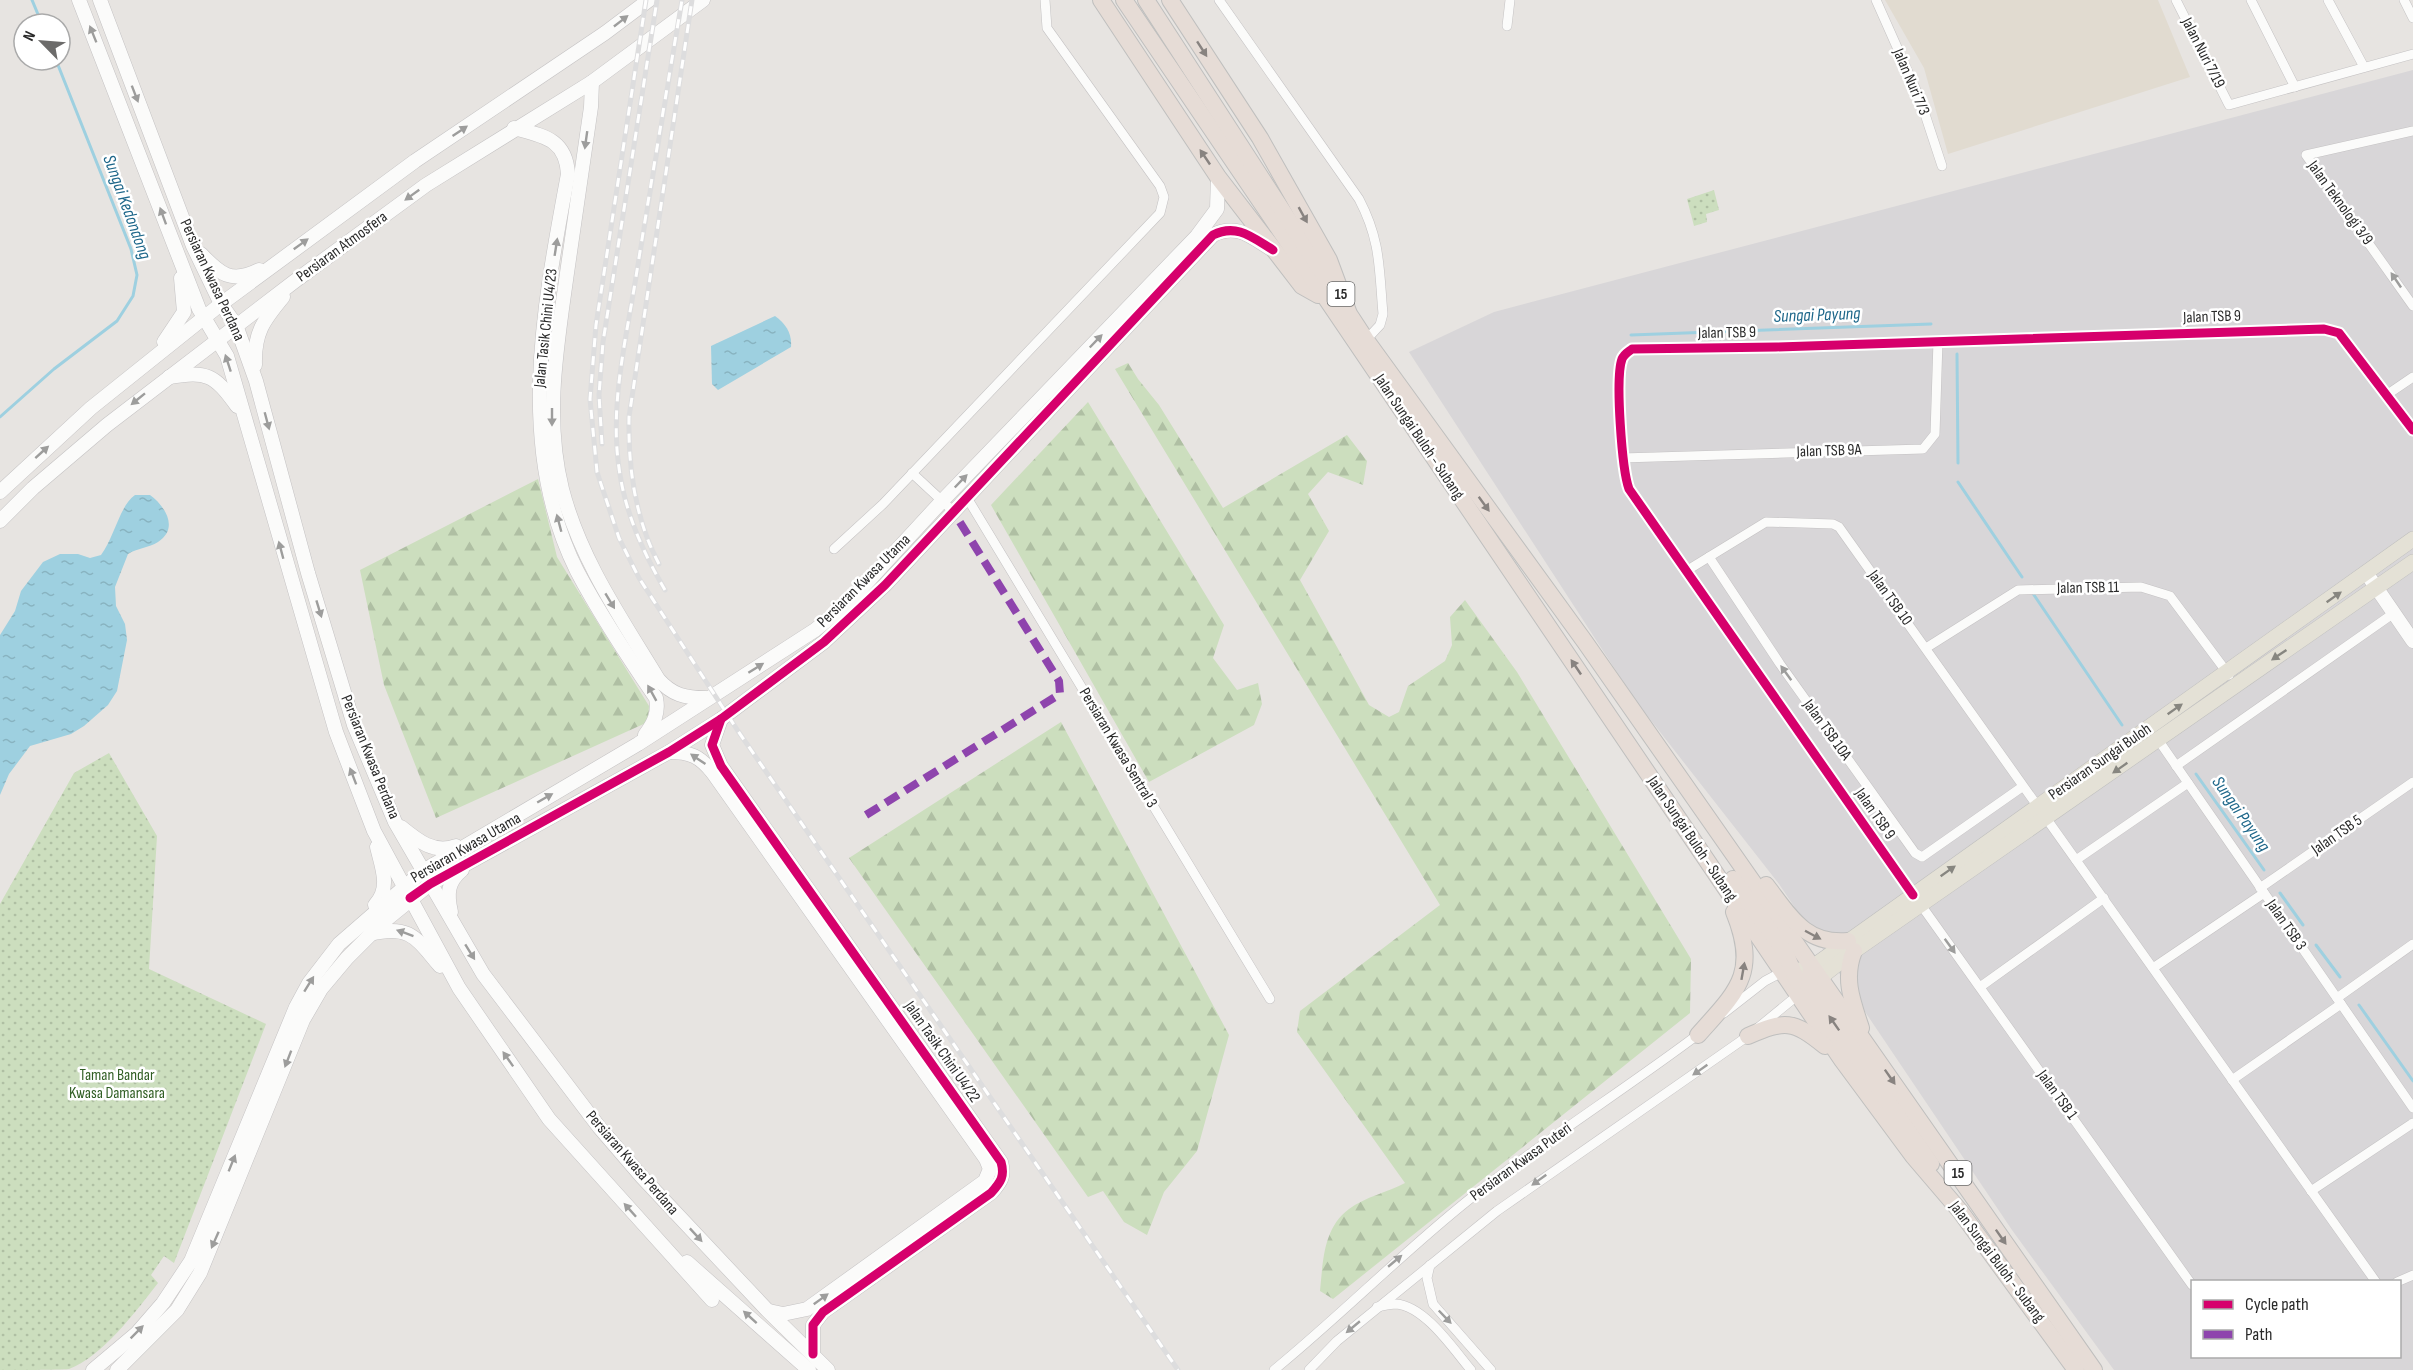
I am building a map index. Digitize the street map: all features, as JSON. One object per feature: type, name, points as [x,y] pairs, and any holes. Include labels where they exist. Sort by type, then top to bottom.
[{"type":"highway","name":"Jalan Sungai Buloh - Subang","points":[[1101,0],[1218,177],[1302,286],[1322,297]]},
{"type":"highway","name":"Jalan Sungai Buloh - Subang","points":[[1124,0],[1299,250],[1349,314],[1693,799],[1809,982],[1842,1060],[1913,1156],[1960,1210],[2076,1370]]},
{"type":"highway","name":"Jalan Sungai Buloh - Subang","points":[[1146,0],[1299,250],[1322,297],[1724,885],[1787,971]]},
{"type":"highway","name":"Jalan Sungai Buloh - Subang","points":[[1170,0],[1260,138],[1329,260],[1349,314]]},
{"type":"highway","points":[[1535,574],[1538,589],[1673,792],[1785,952],[1787,971],[1809,982],[1923,1150],[1960,1210]]},
{"type":"highway","points":[[1693,799],[1707,807],[1798,925],[1813,937],[1851,946],[1848,971],[1850,994],[1866,1042]]},
{"type":"highway","points":[[1698,1035],[1736,993],[1743,979],[1745,961],[1742,934],[1724,885]]},
{"type":"highway","name":"Jalan Sungai Buloh - Subang","points":[[1809,982],[1866,1042],[2094,1370]]},
{"type":"highway","points":[[1748,1036],[1777,1024],[1793,1024],[1804,1029],[1842,1060]]},
{"type":"main road","name":"Persiaran Kwasa Perdana","points":[[79,0],[177,256],[205,317],[227,356],[336,732],[374,831],[459,988],[549,1119],[712,1300]]},
{"type":"main road","name":"Persiaran Kwasa Perdana","points":[[100,0],[193,246],[221,304],[236,325],[256,381],[308,573],[354,725],[395,822],[483,974],[599,1126],[642,1177],[767,1310],[828,1370]]},
{"type":"main road","name":"Persiaran Atmosfera","points":[[0,492],[91,408],[151,358],[279,260],[415,161],[606,33],[649,0]]},
{"type":"main road","name":"Persiaran Atmosfera","points":[[0,521],[50,474],[165,378],[218,338],[426,185],[514,128],[592,82],[703,0]]},
{"type":"main road","name":"Jalan Tasik Chini U4/23","points":[[592,82],[591,107],[552,376],[552,434],[562,489],[578,537],[600,585],[658,679],[667,690],[678,695],[706,698]]},
{"type":"main road","name":"Jalan Tasik Chini U4/23","points":[[514,128],[555,142],[564,150],[567,161],[568,174],[548,293],[539,375],[541,430],[551,490],[562,532],[577,570],[656,698],[658,708],[654,724],[638,744]]},
{"type":"main road","name":"Persiaran Kwasa Utama","points":[[93,1370],[137,1333],[163,1303],[191,1261],[296,1006],[309,983],[339,944],[473,840],[638,744],[706,698],[815,630],[848,603],[942,501],[1204,228],[1217,209],[1218,177]]},
{"type":"main road","name":"Persiaran Kwasa Utama","points":[[426,878],[480,856],[669,752],[721,719],[824,642],[885,585],[1213,235],[1223,230],[1241,230],[1273,250]]},
{"type":"main road","points":[[193,246],[217,271],[235,277],[245,277],[279,260]]},
{"type":"main road","points":[[151,358],[184,312],[177,256]]},
{"type":"main road","points":[[256,381],[255,345],[259,331],[266,318],[296,281]]},
{"type":"main road","points":[[165,378],[195,373],[210,376],[222,385],[244,415]]},
{"type":"main road","name":"Persiaran Sungai Buloh","points":[[1787,971],[1809,982],[1851,946],[2231,678],[2413,539]]},
{"type":"main road","name":"Persiaran Sungai Buloh","points":[[2042,813],[2159,741],[2231,678],[2377,588],[2413,562]]},
{"type":"main road","points":[[2367,574],[2413,641]]},
{"type":"main road","name":"Jalan Tasik Chini U4/22","points":[[721,719],[712,745],[721,766],[997,1157],[1004,1173]]},
{"type":"main road","name":"Jalan Tasik Chini U4/22","points":[[669,752],[687,752],[698,756],[713,773],[979,1150],[990,1169]]},
{"type":"main road","points":[[395,822],[415,838],[440,849],[473,840]]},
{"type":"main road","points":[[339,944],[381,898],[384,889],[385,880],[374,831]]},
{"type":"main road","points":[[457,931],[447,897],[448,888],[454,876],[480,856]]},
{"type":"main road","name":"Persiaran Kwasa Utama","points":[[117,1370],[177,1310],[200,1273],[303,1020],[321,989],[407,892]]},
{"type":"main road","points":[[370,934],[386,930],[406,931],[416,937],[459,988]]},
{"type":"main road","points":[[767,1310],[783,1314],[807,1309],[985,1181],[990,1169],[1004,1173],[1000,1183],[991,1193],[823,1312],[813,1324],[813,1354]]},
{"type":"main road","points":[[659,1242],[691,1265],[809,1370]]},
{"type":"street","points":[[834,549],[912,473],[1160,213],[1163,205],[1160,186],[1047,28],[1046,0]]},
{"type":"street","points":[[1219,0],[1359,199],[1370,220],[1377,240],[1383,314],[1380,325],[1366,340]]},
{"type":"street","points":[[1507,26],[1510,0]]},
{"type":"street","name":"Jalan Nuri 7/3","points":[[1876,0],[1920,99],[1942,166]]},
{"type":"street","name":"Jalan Nuri 7/19","points":[[2176,0],[2229,105],[2295,87]]},
{"type":"street","points":[[2251,0],[2295,87],[2413,54]]},
{"type":"street","points":[[2328,0],[2364,68]]},
{"type":"street","points":[[2404,0],[2413,18]]},
{"type":"street","name":"Jalan Teknologi 3/9","points":[[2413,141],[2410,131],[2306,155],[2413,306]]},
{"type":"street","name":"Jalan TSB 9","points":[[1917,900],[1629,489],[1622,458],[1622,359],[1632,349],[2330,329],[2339,333],[2388,394],[2413,430]]},
{"type":"street","name":"Jalan TSB 9A","points":[[1622,458],[1923,449],[1935,434],[1938,340]]},
{"type":"street","points":[[2388,394],[2413,377]]},
{"type":"street","points":[[912,473],[952,511]]},
{"type":"street","name":"Persiaran Kwasa Sentral 3","points":[[966,496],[1270,999]]},
{"type":"street","name":"Jalan TSB 10","points":[[1686,571],[1771,520],[1833,524],[1839,527],[2375,1280]]},
{"type":"street","name":"Jalan TSB 10A","points":[[1708,557],[1780,664],[1915,853],[1922,857],[2022,787]]},
{"type":"street","name":"Jalan TSB 11","points":[[1926,648],[2018,590],[2141,587],[2170,596],[2231,678]]},
{"type":"street","points":[[2176,766],[2394,613]]},
{"type":"street","name":"Jalan TSB 3","points":[[2159,741],[2413,1108]]},
{"type":"street","name":"Jalan TSB 5","points":[[2153,968],[2413,782]]},
{"type":"street","points":[[2076,860],[2188,783]]},
{"type":"street","points":[[1980,987],[2104,898]]},
{"type":"street","name":"Jalan TSB 1","points":[[1917,900],[2191,1282]]},
{"type":"street","points":[[2232,1080],[2413,944]]},
{"type":"street","name":"Persiaran Kwasa Puteri","points":[[1274,1370],[1319,1333],[1381,1273],[1467,1201],[1698,1035],[1765,981],[1787,971]]},
{"type":"street","name":"Persiaran Kwasa Puteri","points":[[1309,1370],[1337,1341],[1377,1307],[1506,1204],[1748,1036],[1809,982]]},
{"type":"street","points":[[2312,1191],[2413,1123]]},
{"type":"street","points":[[1430,1265],[1427,1278],[1433,1304],[1491,1370]]},
{"type":"street","points":[[1377,1307],[1397,1304],[1419,1315],[1432,1324],[1471,1370]]},
{"type":"shaded area","points":[[1885,0],[2158,0],[2190,77],[1948,154],[1924,68]]},
{"type":"shaded area","points":[[2413,70],[2413,1370],[2114,1370],[2012,1230],[1779,884],[1635,700],[1409,352],[1494,312]]},
{"type":"green space","points":[[1714,190],[1719,210],[1706,214],[1707,222],[1694,226],[1687,199]]},
{"type":"green space","points":[[1128,363],[1159,405],[1223,508],[1347,435],[1367,461],[1363,485],[1328,472],[1308,494],[1329,531],[1300,580],[1369,705],[1389,717],[1399,712],[1408,686],[1445,661],[1452,645],[1450,617],[1465,600],[1517,672],[1691,959],[1690,1013],[1333,1299],[1320,1291],[1326,1246],[1334,1226],[1340,1217],[1355,1205],[1405,1183],[1297,1032],[1300,1011],[1440,905],[1115,369]]},
{"type":"green space","points":[[1088,402],[1224,625],[1213,658],[1237,690],[1258,683],[1262,704],[1254,725],[1149,782],[991,505]]},
{"type":"green space","points":[[538,479],[557,557],[649,706],[648,722],[436,818],[384,685],[360,570]]},
{"type":"green space","points":[[1061,722],[1229,1035],[1197,1151],[1164,1192],[1147,1235],[1124,1222],[1103,1191],[1088,1197],[849,858]]},
{"type":"green space","name":"Taman Bandar Kwasa Damansara","points":[[109,753],[157,836],[149,969],[266,1024],[174,1263],[164,1256],[151,1275],[158,1283],[118,1332],[82,1363],[69,1369],[0,1370],[0,904],[74,773]]},
{"type":"water","points":[[775,316],[788,329],[791,347],[718,390],[712,384],[711,346]]},
{"type":"water","points":[[135,495],[150,495],[155,499],[168,517],[169,524],[165,536],[158,542],[128,554],[115,587],[116,606],[125,624],[127,640],[117,691],[108,705],[84,726],[71,734],[30,746],[9,774],[0,795],[0,635],[15,611],[21,591],[43,562],[60,554],[78,554],[90,558],[101,555],[125,506]]},
{"type":"waterway","name":"Sungai Kedondong","points":[[32,0],[37,12]]},
{"type":"waterway","name":"Sungai Kedondong","points":[[0,417],[54,369],[117,321],[133,296],[137,275],[131,249],[61,72]]},
{"type":"waterway","name":"Sungai Payung","points":[[1631,335],[1931,324]]},
{"type":"waterway","name":"Sungai Payung","points":[[1957,354],[1958,463]]},
{"type":"waterway","name":"Sungai Payung","points":[[1958,482],[2022,577]]},
{"type":"waterway","name":"Sungai Payung","points":[[2034,595],[2122,725]]},
{"type":"waterway","name":"Sungai Payung","points":[[2196,774],[2264,870]]},
{"type":"waterway","name":"Sungai Payung","points":[[2280,893],[2303,925]]},
{"type":"waterway","name":"Sungai Payung","points":[[2316,945],[2340,977]]},
{"type":"waterway","name":"Sungai Payung","points":[[2359,1005],[2413,1081]]},
{"type":"railway","points":[[646,0],[596,325],[590,399],[597,472],[619,538],[639,578],[738,731],[1178,1370]]},
{"type":"railway","points":[[602,444],[599,395],[603,342],[657,0]]},
{"type":"railway","points":[[665,590],[642,547],[630,516],[619,468],[616,422],[623,352],[682,0]]},
{"type":"railway","points":[[659,564],[644,529],[635,492],[630,455],[629,417],[692,0]]},
{"type":"marked path","points":[[866,815],[1060,694],[1059,681],[953,511]]},
{"type":"cycle path","points":[[410,898],[430,884],[669,752],[721,719],[824,642],[885,585],[1213,235],[1237,231],[1273,250]]},
{"type":"cycle path","points":[[1913,895],[1629,489],[1624,463],[1619,403],[1620,369],[1626,353],[1632,349],[1776,347],[2324,329],[2339,333],[2413,430]]},
{"type":"cycle path","points":[[721,719],[712,745],[721,766],[1001,1162],[1003,1171],[1001,1179],[991,1193],[823,1312],[813,1325],[813,1354]]}]
